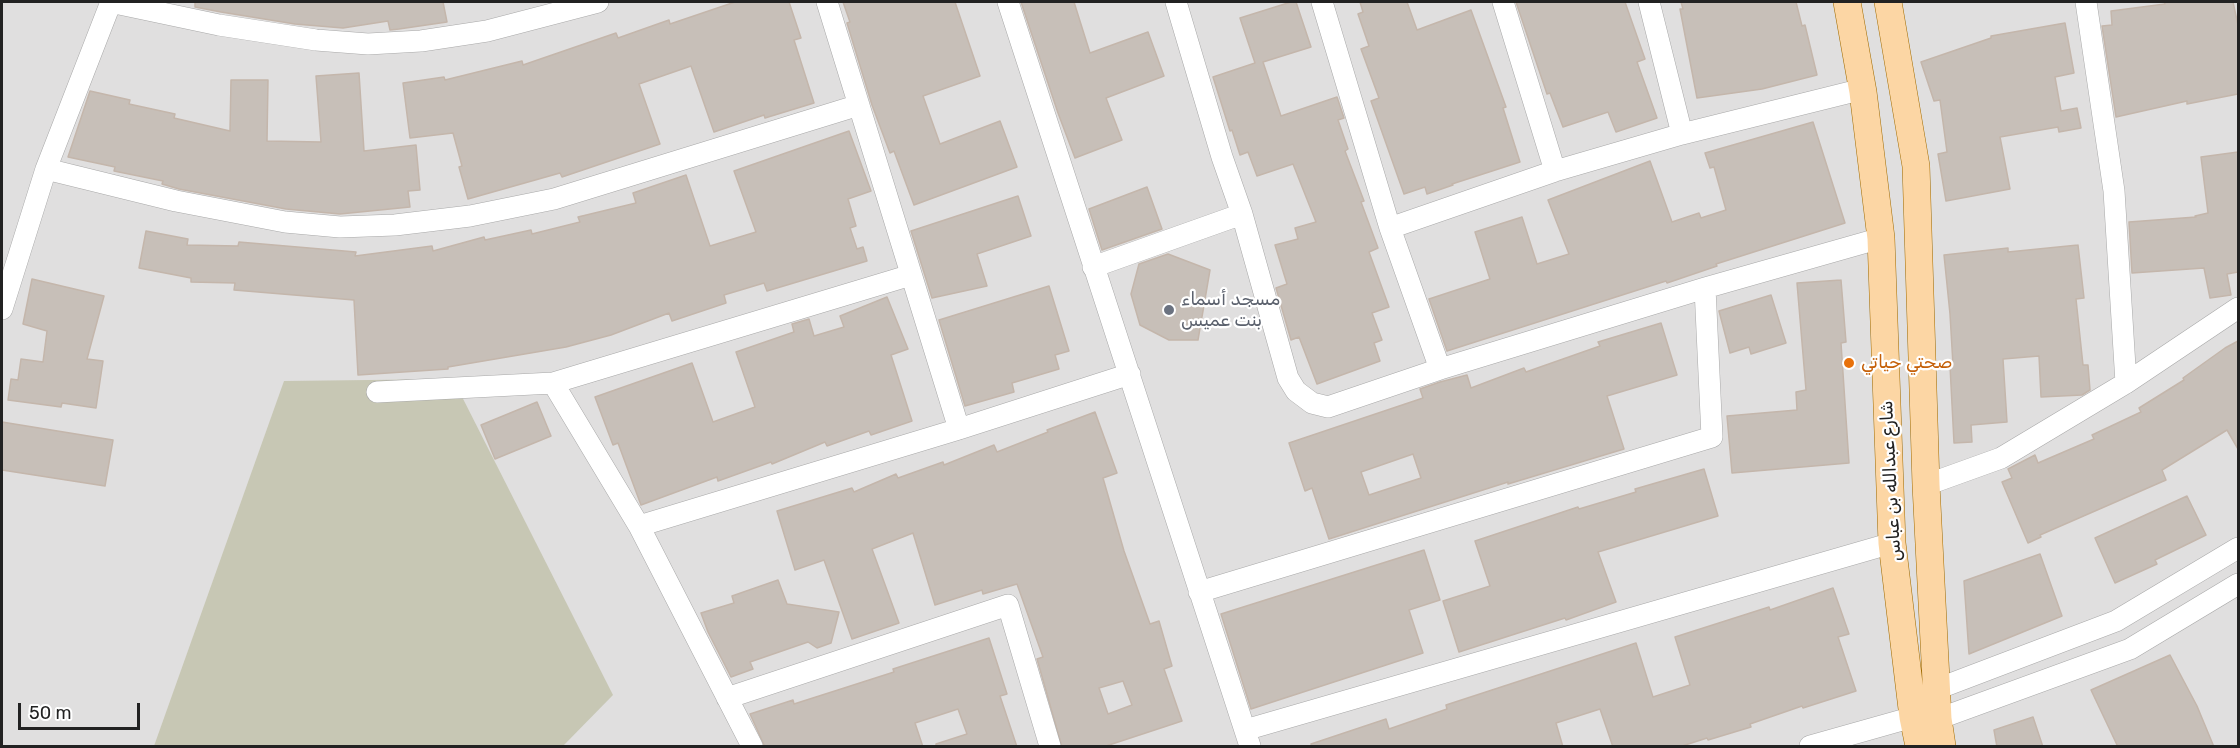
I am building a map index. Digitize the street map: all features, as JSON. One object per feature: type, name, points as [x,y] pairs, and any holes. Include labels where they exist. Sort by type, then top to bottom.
[{"type":"main road","name":"شارع عبدالله بن عباس","points":[[1847,2],[1863,89],[1881,238],[1892,543],[1925,718],[1942,747]]},
{"type":"main road","name":"شارع عبدالله بن عباس","points":[[1888,2],[1916,166],[1926,485],[1936,689],[1925,718],[1919,747]]},
{"type":"street","points":[[2,309],[46,169],[111,2],[219,25],[315,40],[368,44],[421,41],[487,31],[598,2]]},
{"type":"street","points":[[827,2],[959,429]]},
{"type":"street","points":[[1008,2],[1247,738],[1892,543]]},
{"type":"street","points":[[1176,2],[1222,157],[1242,214],[1288,378],[1296,391],[1312,403],[1328,407],[1440,369],[1705,288],[1881,238]]},
{"type":"street","points":[[1322,2],[1390,228],[1440,369]]},
{"type":"street","points":[[1503,2],[1555,171]]},
{"type":"street","points":[[1649,2],[1682,134]]},
{"type":"street","points":[[2086,2],[2114,191],[2126,383]]},
{"type":"street","points":[[1390,228],[1555,171],[1682,134],[1863,89]]},
{"type":"street","points":[[46,169],[176,201],[285,222],[340,227],[395,225],[470,216],[554,199],[859,105]]},
{"type":"street","points":[[1093,267],[1242,214]]},
{"type":"street","points":[[376,392],[553,382],[911,275]]},
{"type":"street","points":[[1199,591],[1712,437],[1705,288]]},
{"type":"street","points":[[1926,485],[2001,458],[2126,383],[2238,308]]},
{"type":"street","points":[[639,526],[959,429],[1130,374]]},
{"type":"street","points":[[553,382],[639,526],[752,747]]},
{"type":"street","points":[[1936,689],[2116,621],[2238,548]]},
{"type":"street","points":[[1810,747],[1925,718],[2130,649],[2238,584]]},
{"type":"street","points":[[727,698],[1008,605],[1050,747]]},
{"type":"shaded area","points":[[2,2],[2238,2],[2238,746],[2,746]]},
{"type":"shaded area","points":[[453,379],[613,695],[563,746],[154,746],[284,381]]},
{"type":"building","points":[[195,2],[443,2],[447,22],[390,30],[388,21],[343,28],[295,24],[221,12],[195,7]]},
{"type":"building","points":[[735,2],[789,2],[801,38],[794,40],[814,103],[765,118],[764,115],[714,132],[691,66],[639,84],[660,144],[562,177],[560,173],[468,199],[453,133],[410,138],[403,83],[444,77],[445,80],[522,61],[523,65],[616,33],[618,38],[669,20],[670,24]]},
{"type":"building","points":[[843,2],[955,2],[980,76],[923,96],[940,144],[1000,121],[1017,167],[914,205],[894,151],[890,153],[872,105],[847,23],[850,22]]},
{"type":"building","points":[[1021,2],[1074,2],[1090,53],[1148,32],[1164,76],[1106,98],[1122,140],[1075,158]]},
{"type":"building","points":[[1296,2],[1311,47],[1263,62],[1281,116],[1337,97],[1344,118],[1338,120],[1348,149],[1345,151],[1364,201],[1361,202],[1378,248],[1369,252],[1389,307],[1372,313],[1382,340],[1374,343],[1380,361],[1317,384],[1299,337],[1291,340],[1276,288],[1287,284],[1275,245],[1298,239],[1295,228],[1316,222],[1293,164],[1257,176],[1248,152],[1240,155],[1213,77],[1255,63],[1240,18]]},
{"type":"building","points":[[1360,2],[1407,2],[1417,30],[1471,10],[1506,107],[1503,108],[1520,162],[1427,194],[1425,187],[1404,194],[1371,101],[1379,98],[1361,49],[1369,46],[1358,14],[1363,12]]},
{"type":"building","points":[[1516,2],[1625,2],[1645,59],[1637,62],[1657,118],[1616,132],[1608,112],[1563,127],[1550,93],[1547,94]]},
{"type":"building","points":[[1681,2],[1796,2],[1802,26],[1805,25],[1817,75],[1762,89],[1697,98],[1680,9],[1683,9]]},
{"type":"building","points":[[2164,2],[2233,2],[2238,25],[2238,94],[2187,104],[2187,101],[2116,117],[2102,26],[2112,25],[2111,11],[2165,4]]},
{"type":"building","points":[[2065,23],[2074,73],[2055,77],[2061,111],[2077,108],[2081,128],[2059,132],[2058,127],[2000,137],[2010,189],[1946,201],[1938,154],[1947,152],[1940,100],[1934,101],[1921,62],[1991,38],[1991,36]]},
{"type":"building","points":[[359,73],[364,151],[416,145],[420,190],[408,191],[410,207],[340,214],[286,209],[179,189],[162,184],[163,181],[114,171],[115,167],[68,157],[90,91],[130,100],[129,104],[175,114],[174,118],[230,131],[231,80],[268,80],[267,141],[321,142],[316,76]]},
{"type":"building","points":[[1813,122],[1845,223],[1716,264],[1717,266],[1667,283],[1666,281],[1447,351],[1429,299],[1490,279],[1475,232],[1522,217],[1537,264],[1569,254],[1548,200],[1650,161],[1672,222],[1699,213],[1701,218],[1726,210],[1714,167],[1710,168],[1705,153]]},
{"type":"building","points":[[849,131],[871,191],[848,199],[856,226],[850,228],[857,249],[863,247],[867,261],[767,291],[764,283],[724,295],[726,303],[672,321],[669,313],[611,335],[566,347],[448,367],[448,369],[358,375],[354,300],[234,290],[235,283],[191,282],[191,278],[139,268],[146,231],[188,239],[187,245],[238,246],[239,242],[356,252],[355,256],[432,246],[433,251],[484,237],[485,240],[531,230],[532,234],[580,222],[578,217],[636,203],[633,193],[686,175],[710,246],[756,232],[734,171]]},
{"type":"building","points":[[2238,152],[2238,272],[2227,274],[2231,295],[2210,298],[2204,268],[2132,273],[2129,222],[2196,217],[2208,213],[2201,157]]},
{"type":"building","points":[[1147,187],[1162,229],[1102,250],[1089,209]]},
{"type":"building","points":[[1018,196],[1031,236],[977,254],[987,286],[932,298],[911,231]]},
{"type":"building","points":[[2078,245],[2084,298],[2076,299],[2083,365],[2088,365],[2090,390],[2082,395],[2041,397],[2039,356],[2003,359],[2007,422],[1971,425],[1972,442],[1954,443],[1950,366],[1953,365],[1944,255],[2008,248],[2008,252]]},
{"type":"building","name":"مسجد أسماء بنت عميس","points":[[1168,254],[1210,270],[1198,340],[1169,340],[1140,325],[1131,294],[1139,264]]},
{"type":"building","points":[[32,279],[104,296],[87,359],[103,361],[96,408],[62,403],[61,407],[8,400],[11,379],[18,380],[21,359],[43,362],[47,331],[23,324]]},
{"type":"building","points":[[1841,280],[1846,342],[1841,343],[1849,463],[1732,473],[1727,416],[1797,410],[1796,392],[1806,390],[1797,283]]},
{"type":"building","points":[[1049,286],[1069,351],[1055,355],[1059,369],[1012,383],[1014,392],[965,406],[939,320]]},
{"type":"building","points":[[1771,295],[1786,343],[1751,354],[1749,347],[1730,353],[1719,311]]},
{"type":"building","points":[[887,297],[908,349],[891,355],[912,421],[871,435],[869,431],[827,446],[825,442],[772,464],[771,462],[718,481],[717,477],[641,505],[618,443],[613,445],[595,397],[692,363],[713,422],[755,407],[736,352],[794,332],[792,324],[809,319],[814,336],[844,327],[840,316]]},
{"type":"building","points":[[1661,323],[1677,375],[1607,396],[1624,449],[1508,484],[1508,482],[1329,539],[1312,488],[1305,491],[1289,443],[1423,398],[1420,389],[1440,382],[1467,375],[1471,388],[1524,368],[1526,372],[1600,346],[1598,342]],"holes":[[[1413,454],[1421,478],[1369,495],[1361,472]]]},
{"type":"building","points":[[2238,341],[2238,449],[2227,430],[2162,470],[2166,480],[2040,535],[2041,537],[2028,543],[2002,482],[2012,478],[2008,469],[2035,455],[2038,463],[2094,439],[2092,435],[2141,412],[2139,408],[2184,380],[2183,378]]},
{"type":"building","points":[[537,402],[551,436],[495,459],[481,425]]},
{"type":"building","points":[[1095,412],[1117,473],[1103,478],[1124,551],[1150,624],[1159,621],[1172,666],[1164,669],[1182,721],[1103,747],[1062,747],[1037,659],[1043,657],[1017,584],[983,594],[982,590],[935,605],[913,533],[872,549],[899,623],[852,639],[824,560],[795,570],[777,511],[852,488],[854,492],[896,474],[898,478],[943,462],[944,465],[994,445],[997,452],[1048,432],[1047,430]],"holes":[[[1123,681],[1132,705],[1108,714],[1099,688]]]},
{"type":"building","points":[[2,422],[113,440],[105,486],[2,470]]},
{"type":"building","points":[[1704,469],[1718,516],[1598,552],[1616,602],[1566,620],[1565,618],[1459,652],[1443,601],[1490,586],[1475,541]]},
{"type":"building","points":[[2187,496],[2206,535],[2155,560],[2157,564],[2115,583],[2095,538]]},
{"type":"building","points":[[1424,550],[1440,600],[1409,610],[1423,653],[1251,709],[1221,614]]},
{"type":"building","points":[[2040,554],[2062,616],[1969,654],[1964,581]]},
{"type":"building","points":[[778,580],[787,604],[839,612],[831,643],[817,648],[808,642],[750,662],[753,669],[731,677],[701,613],[734,603],[732,596]]},
{"type":"building","points":[[1833,588],[1849,634],[1838,637],[1856,691],[1803,708],[1802,706],[1750,724],[1751,727],[1708,740],[1707,738],[1679,747],[1613,747],[1600,709],[1556,723],[1563,747],[1312,747],[1311,744],[1386,719],[1389,729],[1447,709],[1446,705],[1636,643],[1653,697],[1690,685],[1675,637],[1769,607],[1770,610]]},
{"type":"building","points":[[989,638],[1007,694],[1000,696],[1017,747],[936,747],[936,744],[967,734],[958,709],[915,723],[923,747],[765,747],[750,714],[793,700],[794,704]]},
{"type":"building","points":[[2170,655],[2197,706],[2214,747],[2118,747],[2091,690]]},
{"type":"building","points":[[2033,717],[2043,747],[1997,747],[1994,730]]},
{"type":"place","name":"مسجد أسماء بنت عميس","points":[[1169,310]]},
{"type":"place","name":"صحتي حياتي","points":[[1849,363]]}]
